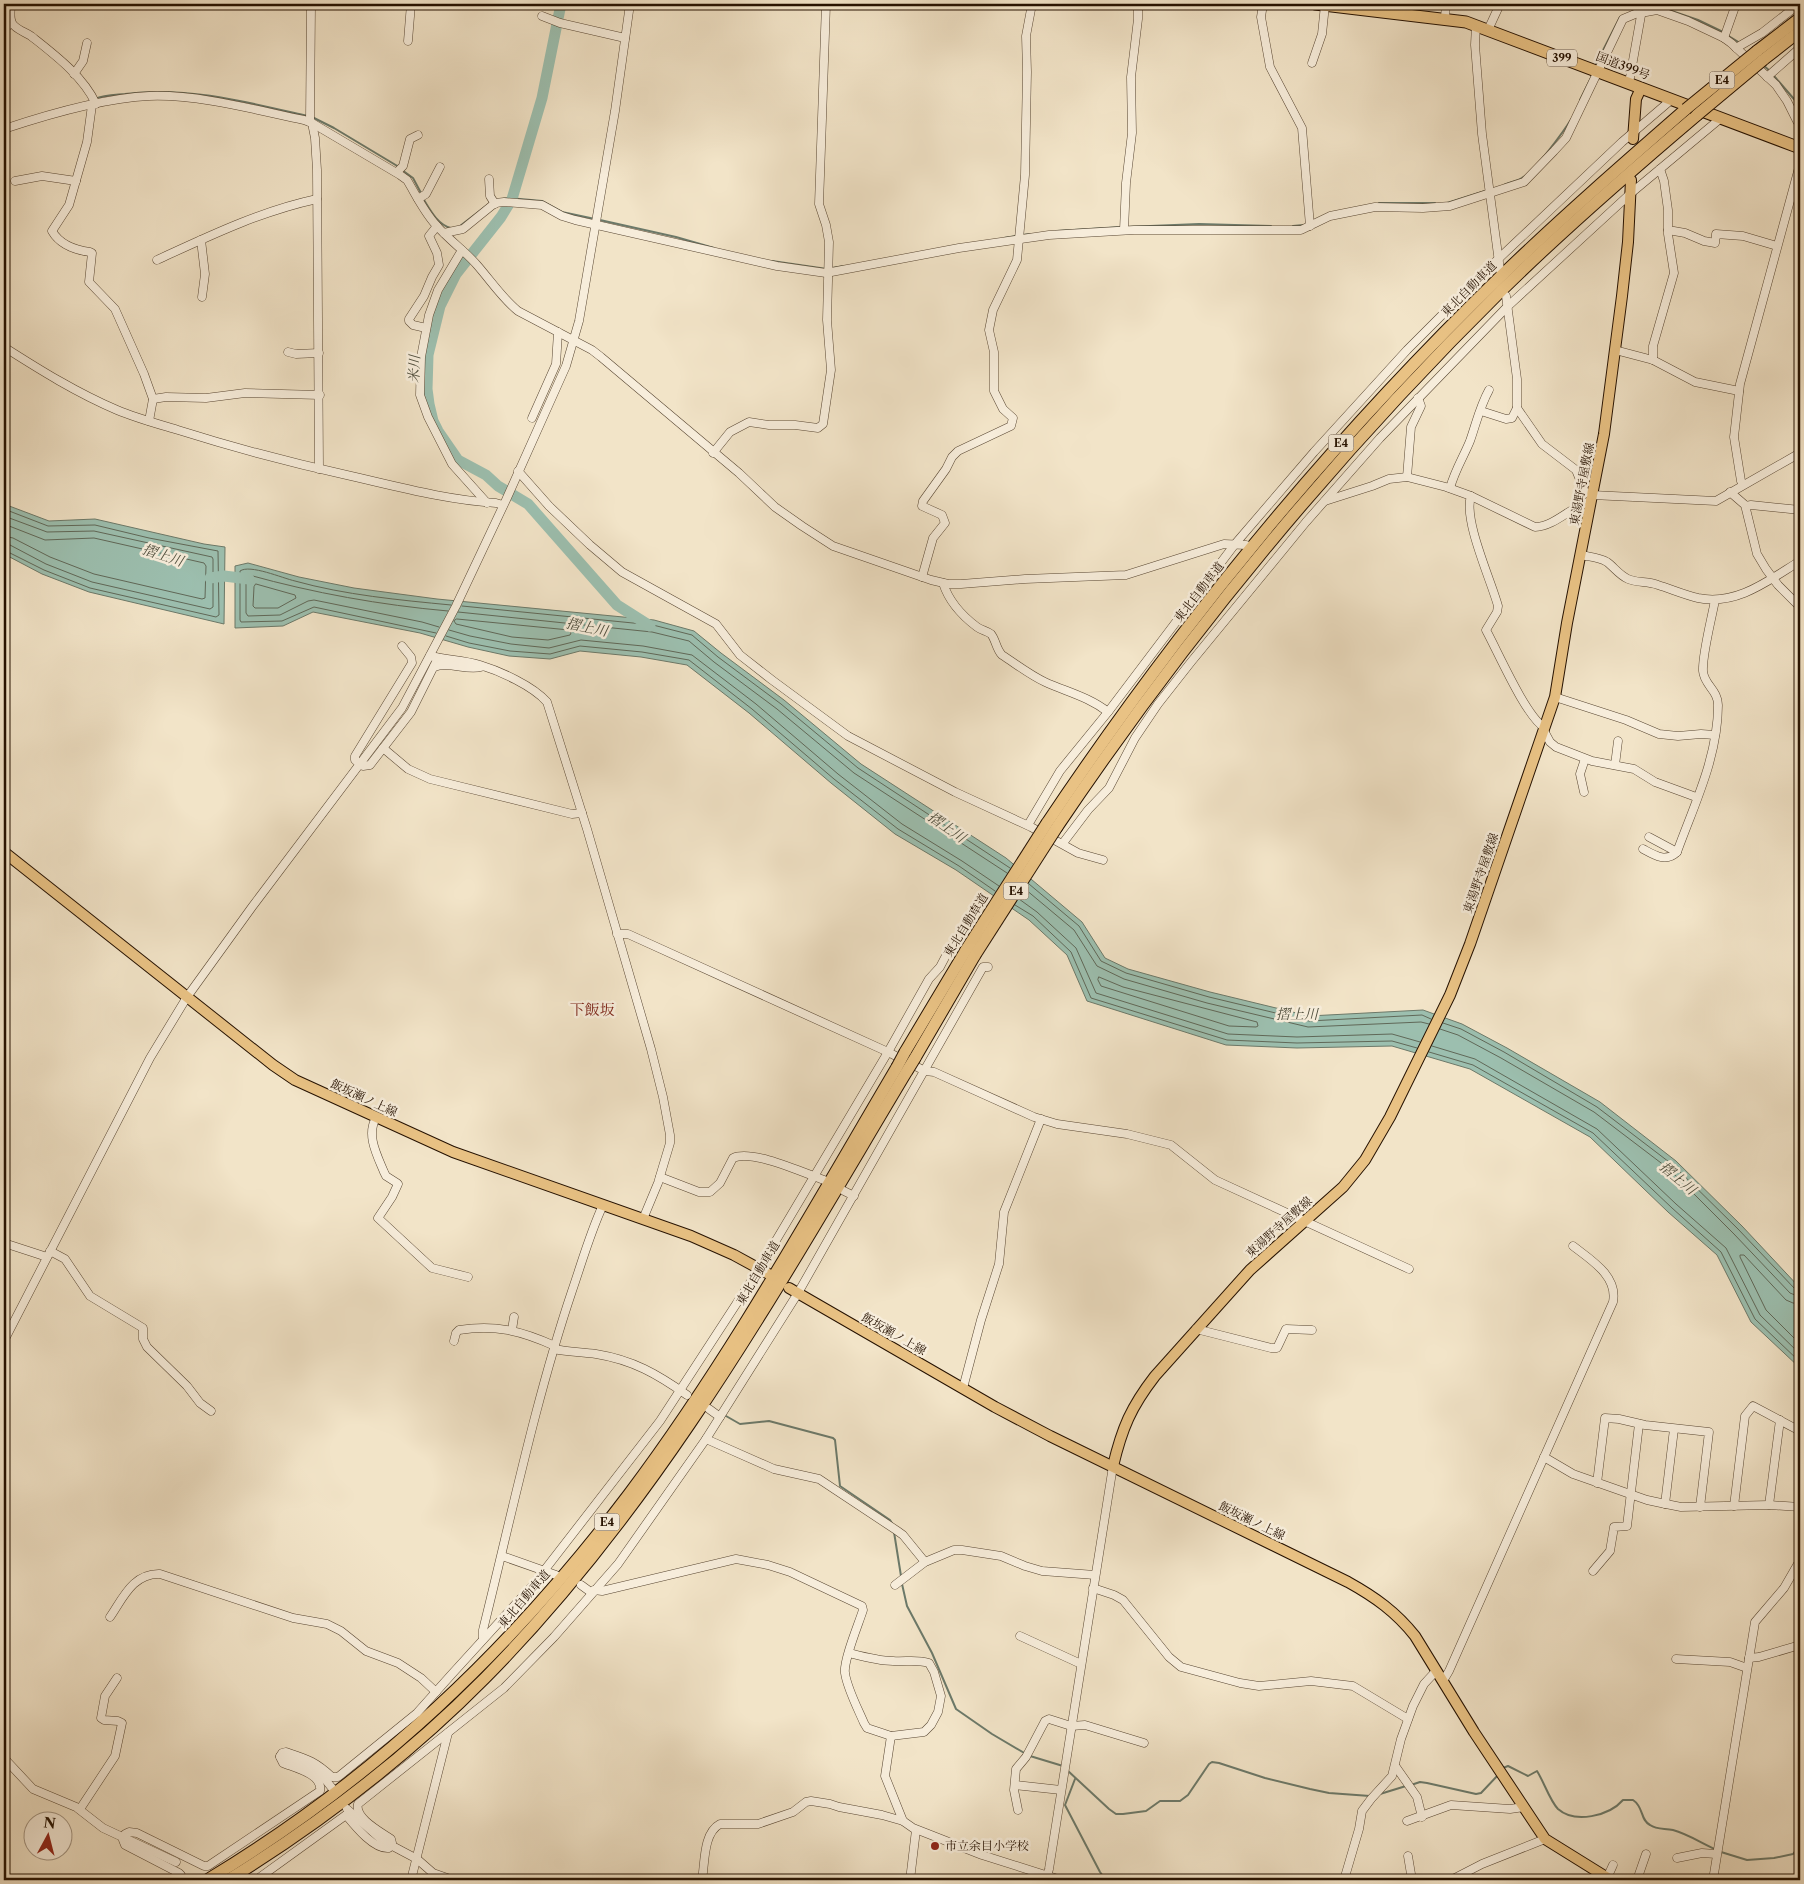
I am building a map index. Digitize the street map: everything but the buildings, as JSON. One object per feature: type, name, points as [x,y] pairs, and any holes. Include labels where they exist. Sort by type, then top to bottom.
[{"type":"highway","name":"国道399号","points":[[1320,4],[1371,7],[1466,22],[1800,148]]},
{"type":"highway","name":"東北自動車道","points":[[228,1880],[329,1812],[418,1740],[486,1677],[578,1575],[678,1443],[730,1365],[777,1289],[910,1055],[971,953],[1052,825],[1182,652],[1293,516],[1367,431],[1503,289],[1692,112],[1760,55],[1800,18]]},
{"type":"highway","name":"東北自動車道","points":[[1760,55],[1800,31]]},
{"type":"highway","name":"東北自動車道","points":[[207,1880],[294,1824],[370,1768],[460,1688],[549,1593],[630,1493],[705,1383],[902,1069]]},
{"type":"main road","points":[[1633,136],[1636,99],[1635,86]]},
{"type":"main road","name":"東湯野寺屋敷線","points":[[1113,1466],[1120,1438],[1131,1410],[1155,1376],[1250,1270],[1343,1186],[1361,1165],[1390,1117],[1450,995],[1470,944],[1555,696],[1604,434],[1628,242],[1631,180]]},
{"type":"main road","name":"飯坂瀬ノ上線","points":[[4,852],[273,1065],[295,1080],[464,1156],[706,1242],[763,1271]]},
{"type":"main road","name":"飯坂瀬ノ上線","points":[[794,1290],[1050,1436],[1368,1593],[1389,1607],[1404,1622],[1545,1839],[1609,1879]]},
{"type":"street","points":[[11,4],[10,17],[14,26],[48,49],[74,74],[93,102],[87,142],[69,205],[52,231],[54,235],[73,249],[92,253],[89,282],[115,309],[144,374],[153,399],[149,421]]},
{"type":"street","points":[[312,4],[310,119],[317,155],[319,469]]},
{"type":"street","points":[[408,41],[411,4]]},
{"type":"street","points":[[4,1340],[150,1058],[187,997],[252,907],[402,708],[434,654],[563,373],[574,340],[596,223],[630,4]]},
{"type":"street","points":[[713,453],[730,432],[749,422],[818,428],[822,426],[831,370],[827,320],[829,242],[819,204],[826,4]]},
{"type":"street","points":[[922,577],[933,538],[945,523],[942,515],[922,506],[924,501],[952,457],[958,451],[1012,426],[1014,421],[1003,409],[994,391],[994,352],[989,330],[994,310],[1016,260],[1025,175],[1026,36],[1032,4]]},
{"type":"street","points":[[1124,228],[1126,183],[1132,133],[1132,70],[1138,4]]},
{"type":"street","points":[[1263,4],[1261,17],[1270,67],[1302,128],[1310,224]]},
{"type":"street","points":[[1312,63],[1322,34],[1320,4]]},
{"type":"street","points":[[1445,18],[1446,4]]},
{"type":"street","points":[[1488,30],[1500,4]]},
{"type":"street","points":[[1725,35],[1736,4]]},
{"type":"street","points":[[1740,46],[1762,33],[1799,4]]},
{"type":"street","points":[[1635,86],[1642,8]]},
{"type":"street","points":[[444,234],[463,229],[494,202],[542,205],[562,216],[746,260],[777,266],[829,270],[878,263],[1019,236],[1124,228],[1301,230],[1330,216],[1375,207],[1437,208],[1450,206],[1490,189],[1524,182],[1566,138],[1623,19],[1642,8],[1673,15],[1725,35],[1740,46],[1770,74],[1787,101],[1796,122],[1800,125]]},
{"type":"street","points":[[542,16],[556,22],[625,38]]},
{"type":"street","points":[[4,30],[11,22]]},
{"type":"street","points":[[1476,25],[1475,45],[1481,120],[1500,270]]},
{"type":"street","points":[[74,74],[83,61],[87,43]]},
{"type":"street","points":[[1770,74],[1800,48]]},
{"type":"street","points":[[4,130],[93,102],[150,96],[188,99],[310,119],[399,170],[421,198],[437,226],[474,262],[500,295],[517,310],[602,357],[775,507],[833,546],[922,577],[943,583],[962,584],[1126,574],[1224,544],[1246,545]]},
{"type":"street","points":[[1028,825],[1060,771],[1108,712],[1235,544],[1378,382],[1498,259],[1672,100]]},
{"type":"street","points":[[1792,111],[1800,115]]},
{"type":"street","points":[[1063,843],[1088,810],[1109,788],[1135,738],[1158,704],[1278,551],[1418,398],[1507,307],[1630,194],[1721,118]]},
{"type":"street","points":[[399,170],[410,139],[418,135]]},
{"type":"street","points":[[1743,484],[1739,472],[1734,438],[1739,390],[1800,164]]},
{"type":"street","points":[[421,198],[440,168]]},
{"type":"street","points":[[1653,360],[1653,346],[1674,273],[1668,230],[1668,210],[1664,181],[1660,169]]},
{"type":"street","points":[[15,181],[42,176],[76,181]]},
{"type":"street","points":[[489,179],[489,191],[494,202]]},
{"type":"street","points":[[157,260],[260,216],[294,204],[317,199]]},
{"type":"street","points":[[426,328],[410,324],[409,318],[424,296],[432,276],[439,265],[437,253],[429,236],[437,226]]},
{"type":"street","points":[[1668,230],[1685,233],[1704,242],[1715,243],[1716,234],[1734,234],[1777,246]]},
{"type":"street","points":[[201,240],[205,267],[202,297]]},
{"type":"street","points":[[462,250],[438,290],[426,328],[421,357],[420,382],[423,406],[435,434],[452,464],[487,502]]},
{"type":"street","points":[[1480,411],[1506,419],[1512,418],[1517,408],[1517,379],[1506,296]]},
{"type":"street","points":[[532,418],[556,364],[558,332]]},
{"type":"street","points":[[4,347],[61,383],[117,410],[149,421],[254,453],[319,469],[450,499],[503,505]]},
{"type":"street","points":[[1615,350],[1653,360],[1695,382],[1739,390]]},
{"type":"street","points":[[288,352],[296,354],[319,353]]},
{"type":"street","points":[[1450,488],[1455,470],[1469,443],[1488,390]]},
{"type":"street","points":[[153,399],[166,397],[206,398],[245,393],[320,395]]},
{"type":"street","points":[[1407,478],[1411,428],[1421,406],[1418,398]]},
{"type":"street","points":[[1517,408],[1542,444],[1576,470],[1585,492],[1591,498]]},
{"type":"street","points":[[1325,501],[1389,479],[1407,478],[1450,488],[1471,496],[1535,527],[1543,526],[1591,498],[1716,501],[1800,453]]},
{"type":"street","points":[[518,471],[590,546],[622,572],[716,624],[740,654],[848,736],[955,792],[1028,825],[1078,853],[1103,860]]},
{"type":"street","points":[[1730,492],[1746,506],[1757,554],[1773,580],[1800,607]]},
{"type":"street","points":[[1471,496],[1468,505],[1471,520],[1498,606],[1497,612],[1486,630],[1503,665],[1535,720],[1553,745],[1592,761],[1634,769],[1655,782],[1696,797]]},
{"type":"street","points":[[1746,506],[1751,504],[1800,510]]},
{"type":"street","points":[[1581,556],[1605,561],[1624,578],[1631,581],[1652,583],[1698,598],[1716,600],[1726,599],[1773,580],[1779,574],[1800,562]]},
{"type":"street","points":[[943,583],[957,610],[976,626],[991,635],[1002,655],[1038,678],[1085,697],[1097,703],[1108,712]]},
{"type":"street","points":[[1643,849],[1662,857],[1670,857],[1677,852],[1708,769],[1715,735],[1718,706],[1717,696],[1707,682],[1703,671],[1716,600]]},
{"type":"street","points":[[402,646],[411,657],[412,664],[354,756],[355,760],[363,766],[370,765],[411,712],[434,667],[434,654]]},
{"type":"street","points":[[434,654],[484,667],[505,675],[534,691],[547,702],[582,813],[664,1097],[670,1143],[660,1177],[643,1219]]},
{"type":"street","points":[[434,667],[443,665],[471,669],[484,667]]},
{"type":"street","points":[[1555,696],[1626,720],[1660,734],[1678,736],[1715,735]]},
{"type":"street","points":[[1616,765],[1618,741]]},
{"type":"street","points":[[383,748],[408,768],[430,779],[572,814],[582,813]]},
{"type":"street","points":[[1584,792],[1580,774],[1585,758]]},
{"type":"street","points":[[1649,837],[1677,852]]},
{"type":"street","points":[[617,934],[628,934],[888,1052],[925,1071],[934,1072],[1042,1119],[1057,1124],[1126,1134],[1171,1145],[1215,1180],[1409,1269]]},
{"type":"street","points":[[280,1756],[286,1752],[312,1760],[332,1777],[338,1777],[417,1713],[545,1570],[660,1421],[684,1393],[763,1271],[813,1176],[888,1052],[929,979],[940,967],[951,946]]},
{"type":"street","points":[[391,1845],[390,1839],[374,1828],[359,1813],[358,1804],[504,1688],[554,1637],[618,1564],[720,1417],[794,1290],[854,1196],[925,1071],[965,992],[984,967],[988,967]]},
{"type":"street","points":[[933,974],[942,979]]},
{"type":"street","points":[[376,1118],[373,1122],[372,1139],[386,1176],[398,1183],[392,1197],[378,1218],[432,1268],[468,1277]]},
{"type":"street","points":[[963,1388],[981,1320],[999,1264],[1004,1212],[1042,1119]]},
{"type":"street","points":[[660,1177],[699,1192],[710,1192],[720,1182],[733,1158],[740,1156],[771,1160],[824,1180]]},
{"type":"street","points":[[844,1191],[854,1196]]},
{"type":"street","points":[[484,1639],[483,1630],[543,1384],[592,1230],[603,1205]]},
{"type":"street","points":[[4,1243],[65,1259],[88,1294],[143,1328],[143,1339],[147,1347],[210,1411]]},
{"type":"street","points":[[1442,1681],[1449,1671],[1613,1302],[1614,1296],[1605,1272],[1573,1246]]},
{"type":"street","points":[[512,1330],[514,1317]]},
{"type":"street","points":[[454,1341],[456,1332],[459,1330],[484,1327],[512,1330],[568,1352],[595,1354],[626,1360],[649,1370],[684,1393]]},
{"type":"street","points":[[1196,1329],[1271,1348],[1278,1346],[1286,1329],[1312,1330]]},
{"type":"street","points":[[1734,1506],[1745,1416],[1753,1406],[1800,1431]]},
{"type":"street","points":[[709,1409],[720,1417]]},
{"type":"street","points":[[1597,1483],[1605,1418],[1674,1429],[1709,1432],[1700,1507]]},
{"type":"street","points":[[1769,1505],[1780,1420]]},
{"type":"street","points":[[1593,1571],[1610,1551],[1614,1527],[1627,1526],[1639,1424]]},
{"type":"street","points":[[1665,1504],[1674,1429]]},
{"type":"street","points":[[706,1439],[774,1469],[825,1482],[896,1530],[926,1562]]},
{"type":"street","points":[[1544,1457],[1573,1474],[1665,1504],[1682,1507],[1769,1505],[1800,1507]]},
{"type":"street","points":[[1046,1878],[1113,1466]]},
{"type":"street","points":[[895,1585],[926,1562],[954,1550],[1001,1556],[1035,1569],[1072,1575],[1095,1575]]},
{"type":"street","points":[[1712,1880],[1755,1622],[1784,1588],[1799,1562],[1800,1554]]},
{"type":"street","points":[[502,1556],[556,1575]]},
{"type":"street","points":[[581,1585],[593,1592],[602,1592],[732,1559],[768,1565],[790,1572],[862,1606],[863,1610],[849,1654],[845,1673],[867,1728],[890,1736],[901,1733],[920,1733],[931,1725],[940,1708],[941,1696],[934,1672],[929,1663],[919,1660],[888,1661],[849,1654]]},
{"type":"street","points":[[110,1617],[136,1581],[150,1575],[160,1574],[288,1616],[327,1624],[341,1631],[366,1651],[398,1663],[421,1678],[436,1692]]},
{"type":"street","points":[[1093,1588],[1123,1600],[1169,1657],[1181,1667],[1258,1686],[1320,1681],[1353,1686],[1408,1720]]},
{"type":"street","points":[[1020,1636],[1081,1664]]},
{"type":"street","points":[[1749,1658],[1759,1657],[1800,1645]]},
{"type":"street","points":[[1676,1659],[1730,1662],[1747,1668]]},
{"type":"street","points":[[1344,1880],[1357,1838],[1362,1811],[1370,1799],[1392,1776],[1396,1767],[1401,1739],[1408,1720],[1422,1688],[1436,1671]]},
{"type":"street","points":[[80,1810],[115,1756],[122,1723],[101,1718],[105,1696],[117,1678]]},
{"type":"street","points":[[1018,1810],[1015,1785],[1016,1769],[1026,1757],[1045,1720],[1048,1719],[1071,1726],[1085,1725],[1144,1743]]},
{"type":"street","points":[[411,1880],[448,1733]]},
{"type":"street","points":[[890,1736],[885,1776],[903,1821]]},
{"type":"street","points":[[280,1756],[318,1771],[332,1788]]},
{"type":"street","points":[[182,1880],[179,1873],[125,1845],[123,1842],[124,1837],[129,1832],[137,1833],[204,1866],[208,1866],[320,1791],[320,1785],[313,1776],[283,1763],[280,1756]]},
{"type":"street","points":[[4,1758],[33,1789],[68,1802],[103,1828],[176,1862]]},
{"type":"street","points":[[1396,1767],[1417,1797],[1422,1817]]},
{"type":"street","points":[[1015,1785],[1061,1790]]},
{"type":"street","points":[[702,1880],[709,1836],[715,1827],[720,1824],[758,1824],[793,1812],[806,1802],[811,1801],[903,1821],[916,1830],[999,1862],[1046,1878],[1061,1880]]},
{"type":"street","points":[[1407,1821],[1451,1806],[1510,1809],[1524,1807]]},
{"type":"street","points":[[347,1809],[373,1833],[417,1859],[434,1873],[453,1880]]},
{"type":"street","points":[[256,1880],[346,1815],[360,1831],[376,1844],[384,1849],[389,1848],[391,1845]]},
{"type":"street","points":[[910,1880],[916,1830]]},
{"type":"street","points":[[1451,1880],[1482,1864],[1545,1839]]},
{"type":"street","points":[[1677,1858],[1702,1853],[1716,1854]]},
{"type":"street","points":[[1637,1880],[1646,1854]]},
{"type":"street","points":[[1408,1856],[1412,1880]]},
{"type":"street","points":[[1609,1879],[1613,1865]]},
{"type":"water","points":[[4,504],[49,521],[95,519],[225,547],[224,624],[89,592],[42,574],[4,554]]},
{"type":"water","points":[[248,563],[299,577],[354,588],[437,599],[654,620],[694,631],[784,700],[861,764],[1006,858],[1082,922],[1105,958],[1128,969],[1210,992],[1309,1016],[1423,1010],[1462,1024],[1600,1102],[1676,1161],[1742,1226],[1800,1288],[1800,1368],[1751,1322],[1717,1255],[1668,1212],[1590,1137],[1470,1069],[1392,1046],[1297,1048],[1226,1045],[1087,1001],[1067,955],[1029,920],[956,870],[895,834],[831,783],[749,713],[687,665],[641,657],[580,651],[550,659],[509,656],[468,647],[420,633],[313,612],[283,626],[235,628],[235,566]]},
{"type":"waterway","name":"米川","points":[[561,4],[542,98],[512,199],[501,217],[456,274],[440,306],[428,355],[427,389],[429,404],[433,421],[438,431],[458,460],[486,475],[498,486],[528,504],[617,605],[650,626]]},
{"type":"waterway","points":[[1663,8],[1698,20],[1723,32]]},
{"type":"waterway","points":[[1595,66],[1620,17]]},
{"type":"waterway","points":[[1727,35],[1740,43]]},
{"type":"waterway","points":[[1763,65],[1771,72]]},
{"type":"waterway","points":[[1580,100],[1592,76]]},
{"type":"waterway","points":[[1774,76],[1800,106]]},
{"type":"waterway","points":[[95,99],[110,95],[171,92],[217,97],[307,116]]},
{"type":"waterway","points":[[312,117],[399,167]]},
{"type":"waterway","points":[[1504,185],[1528,174],[1556,141],[1572,118]]},
{"type":"waterway","points":[[402,170],[413,178],[421,193]]},
{"type":"waterway","points":[[1447,203],[1488,190]]},
{"type":"waterway","points":[[496,200],[509,198],[542,201],[562,212],[595,219]]},
{"type":"waterway","points":[[424,200],[438,220],[451,228]]},
{"type":"waterway","points":[[460,226],[490,203]]},
{"type":"waterway","points":[[1379,203],[1435,203]]},
{"type":"waterway","points":[[600,220],[676,237],[714,248]]},
{"type":"waterway","points":[[1126,227],[1199,224],[1271,226]]},
{"type":"waterway","points":[[1293,226],[1303,225]]},
{"type":"waterway","points":[[1056,231],[1121,227]]},
{"type":"waterway","points":[[1021,235],[1031,234]]},
{"type":"waterway","points":[[1004,238],[1016,236]]},
{"type":"waterway","points":[[772,261],[827,269]]},
{"type":"waterway","points":[[832,268],[844,266]]},
{"type":"waterway","name":"摺上川","points":[[210,578],[224,576],[249,579]]},
{"type":"waterway","points":[[726,1416],[740,1424],[769,1421],[833,1438],[835,1440],[840,1486],[890,1520],[893,1525]]},
{"type":"waterway","points":[[894,1532],[901,1576]]},
{"type":"waterway","points":[[902,1584],[907,1606],[932,1653],[956,1709],[992,1734],[1026,1754]]},
{"type":"waterway","points":[[1030,1756],[1063,1766]]},
{"type":"waterway","points":[[1067,1770],[1116,1814],[1146,1811],[1160,1801],[1180,1801],[1188,1795],[1212,1762],[1310,1789],[1329,1793],[1370,1796]]},
{"type":"waterway","points":[[1503,1768],[1508,1766],[1528,1776],[1537,1771],[1555,1806],[1565,1814],[1582,1817],[1592,1816],[1617,1806],[1623,1800],[1633,1800],[1639,1806],[1647,1823],[1655,1828],[1679,1832],[1717,1850]]},
{"type":"waterway","points":[[1411,1785],[1420,1782],[1476,1794],[1481,1793],[1499,1774]]},
{"type":"waterway","points":[[1075,1779],[1065,1805],[1100,1872],[1111,1880]]},
{"type":"waterway","points":[[1380,1794],[1406,1786]]},
{"type":"waterway","points":[[1721,1852],[1747,1860],[1774,1858],[1793,1854],[1800,1845]]},
{"type":"railway","points":[[1792,1880],[1800,1867]]},
{"type":"place","name":"市立余目小学校","points":[[935,1846]]},
{"type":"district","name":"下飯坂","points":[[592,1010]]}]
